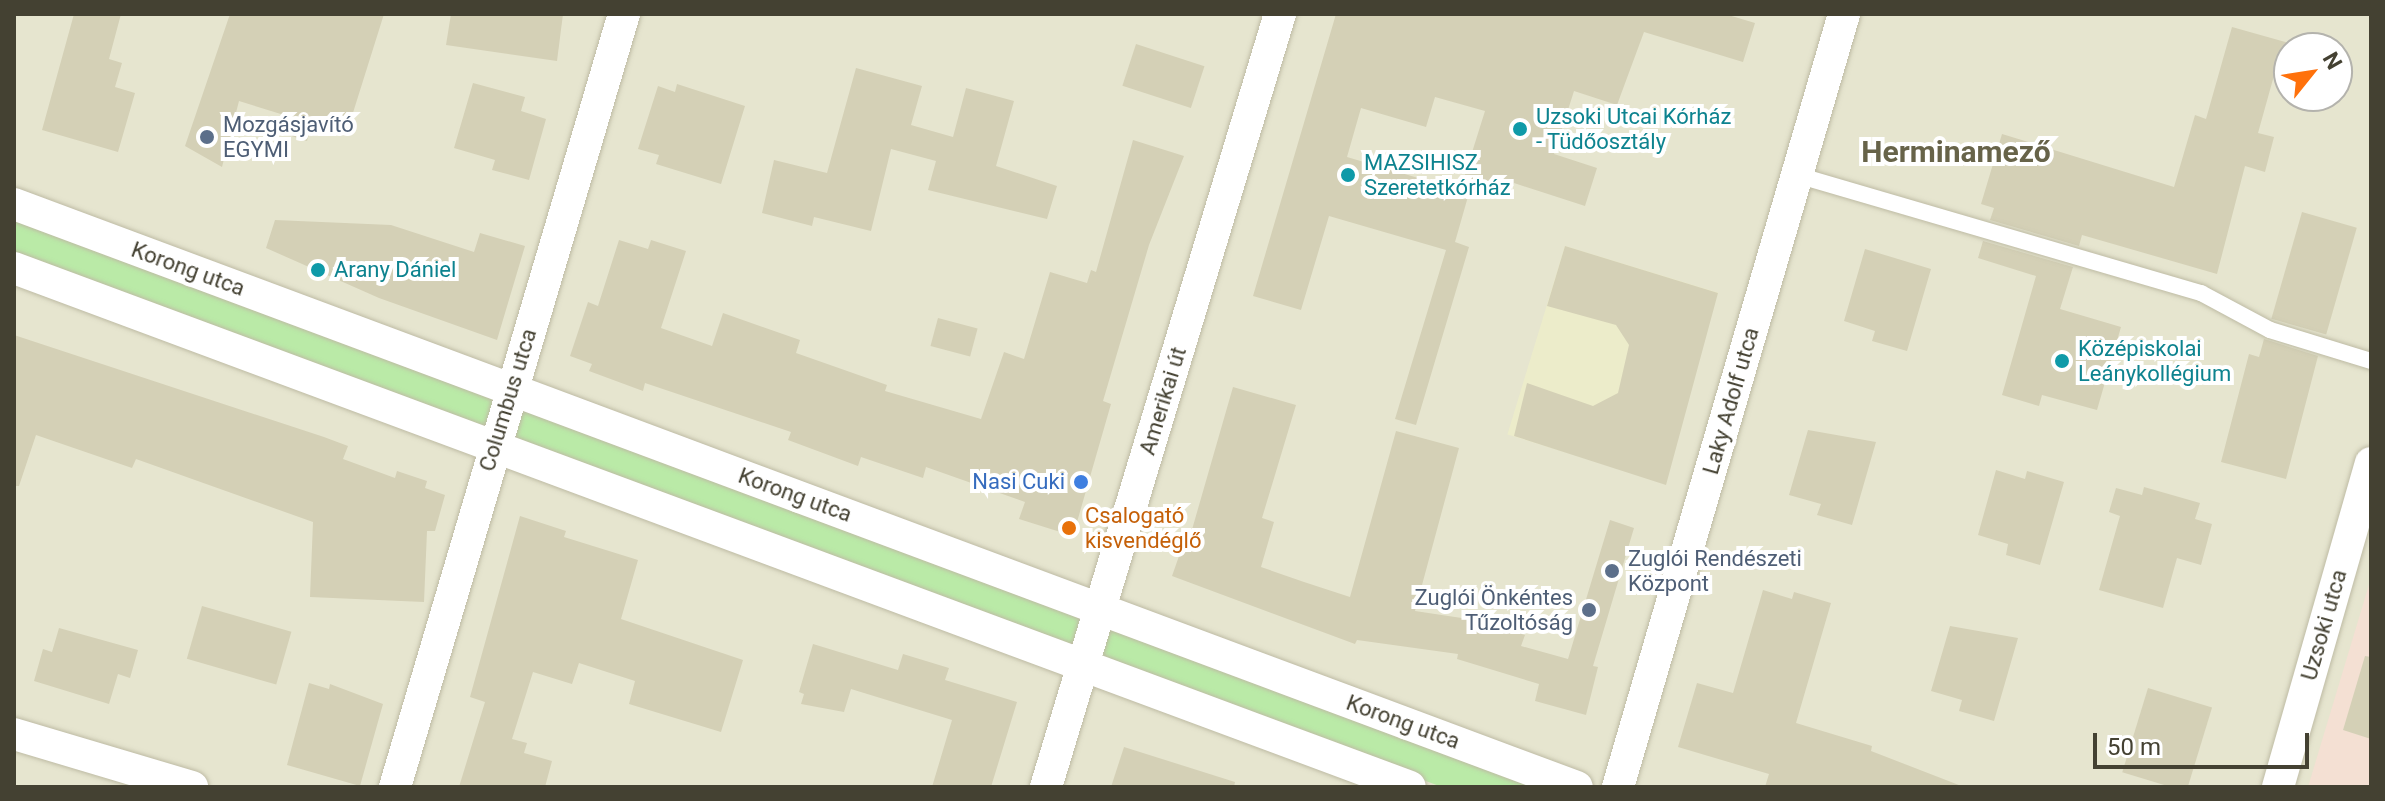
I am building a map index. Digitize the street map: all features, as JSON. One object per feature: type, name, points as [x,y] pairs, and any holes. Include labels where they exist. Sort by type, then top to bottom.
[{"type":"street","name":"Columbus utca","points":[[395,787],[493,446],[624,14]]},
{"type":"street","name":"Amerikai út","points":[[1046,787],[1280,14]]},
{"type":"street","name":"Laky Adolf utca","points":[[1618,787],[1844,14]]},
{"type":"street","name":"Korong utca","points":[[14,204],[1577,787]]},
{"type":"street","points":[[14,268],[1410,787]]},
{"type":"street","name":"Uzsoki utca","points":[[2278,787],[2371,463]]},
{"type":"street","points":[[14,734],[192,787]]},
{"type":"lane","points":[[1797,175],[2201,293],[2270,330],[2371,361]]},
{"type":"shaded area","points":[[14,14],[2371,14],[2371,787],[14,787]]},
{"type":"shaded area","points":[[1565,246],[1718,293],[1660,481],[1507,434]]},
{"type":"shaded area","points":[[2371,578],[2371,787],[2308,787]]},
{"type":"green space","points":[[14,214],[1543,787],[1442,787],[14,259]]},
{"type":"building","points":[[74,14],[121,14],[109,59],[122,63],[115,87],[135,93],[118,152],[42,130]]},
{"type":"building","points":[[230,14],[384,14],[346,135],[312,124],[307,141],[279,132],[284,115],[239,101],[222,167],[185,146]]},
{"type":"building","points":[[451,14],[563,14],[557,61],[446,45]]},
{"type":"building","points":[[1336,14],[1725,14],[1755,23],[1743,62],[1644,32],[1617,105],[1574,91],[1554,154],[1597,168],[1585,206],[1514,183],[1510,196],[1463,181],[1485,111],[1435,97],[1426,127],[1361,108],[1347,157],[1469,193],[1455,242],[1469,247],[1416,425],[1395,419],[1446,250],[1329,216],[1301,310],[1253,296]]},
{"type":"building","points":[[2232,27],[2273,39],[2273,79],[2258,133],[2274,137],[2265,172],[2245,166],[2217,274],[2082,235],[2079,246],[1990,220],[1994,208],[1981,204],[2002,134],[2174,187],[2195,115],[2206,119]]},
{"type":"building","points":[[1136,44],[1204,66],[1191,108],[1122,86]]},
{"type":"building","points":[[856,68],[922,86],[911,125],[953,137],[966,88],[1014,101],[996,166],[1057,186],[1047,219],[928,190],[936,161],[891,149],[871,231],[814,217],[812,226],[762,213],[774,160],[827,173]]},
{"type":"building","points":[[473,83],[525,97],[521,111],[546,119],[529,180],[492,170],[495,160],[454,148]]},
{"type":"building","points":[[677,84],[745,106],[721,184],[656,164],[659,155],[638,149],[658,86],[675,92]]},
{"type":"building","points":[[1133,140],[1184,156],[1149,245],[1103,401],[1111,404],[1073,536],[1019,519],[1025,502],[926,467],[923,478],[861,457],[858,466],[788,440],[791,432],[645,383],[643,391],[589,371],[592,364],[570,356],[588,302],[598,306],[619,240],[648,249],[651,240],[686,251],[661,328],[712,346],[723,313],[800,340],[796,353],[887,385],[885,391],[981,419],[1004,352],[1024,359],[1050,272],[1087,283],[1091,270],[1096,272]]},
{"type":"building","points":[[2302,212],[2357,228],[2326,334],[2271,319]]},
{"type":"building","points":[[275,220],[391,225],[474,252],[480,233],[525,246],[497,340],[379,298],[266,248]]},
{"type":"building","name":"Középiskolai Leánykollégium","points":[[1983,241],[2073,267],[2060,309],[2121,327],[2097,410],[2042,395],[2039,406],[2002,395],[2036,276],[1978,258]]},
{"type":"building","points":[[1565,246],[1718,293],[1666,485],[1514,436],[1527,383],[1593,406],[1618,393],[1629,345],[1616,325],[1547,306]]},
{"type":"building","points":[[1865,249],[1931,269],[1907,351],[1872,341],[1875,331],[1844,321]]},
{"type":"building","points":[[938,318],[978,329],[970,357],[930,346]]},
{"type":"building","points":[[14,335],[348,446],[343,459],[395,478],[397,471],[427,481],[425,488],[445,495],[435,531],[427,531],[424,602],[310,597],[313,522],[136,459],[132,468],[36,435],[19,486],[14,486]]},
{"type":"building","points":[[2264,339],[2318,356],[2286,479],[2221,462],[2249,354],[2259,357]]},
{"type":"building","points":[[1233,387],[1296,405],[1262,518],[1274,522],[1261,567],[1350,597],[1396,431],[1459,448],[1415,611],[1475,620],[1525,635],[1521,646],[1568,659],[1610,520],[1634,528],[1593,666],[1598,667],[1586,715],[1535,701],[1539,684],[1457,659],[1458,654],[1357,640],[1355,644],[1172,576],[1185,539],[1189,540]]},
{"type":"building","points":[[1808,430],[1876,442],[1852,525],[1817,515],[1821,504],[1789,495]]},
{"type":"building","points":[[1996,470],[2025,479],[2027,471],[2064,482],[2040,565],[2006,555],[2008,544],[1978,535]]},
{"type":"building","points":[[2144,487],[2200,503],[2195,519],[2212,524],[2201,565],[2177,558],[2163,608],[2099,590],[2120,516],[2109,512],[2116,488],[2142,495]]},
{"type":"building","points":[[520,516],[566,531],[564,537],[638,560],[621,619],[743,660],[721,732],[629,704],[635,681],[579,663],[572,684],[533,672],[512,739],[527,743],[524,753],[552,761],[545,787],[459,787],[485,702],[470,697]]},
{"type":"building","points":[[1763,590],[1792,599],[1794,592],[1831,603],[1796,723],[1872,746],[1871,751],[1964,787],[1765,787],[1769,774],[1678,747],[1697,683],[1733,693]]},
{"type":"building","points":[[202,606],[291,632],[276,685],[187,659]]},
{"type":"building","points":[[1950,626],[2018,638],[1994,721],[1959,711],[1962,700],[1931,691]]},
{"type":"building","points":[[59,628],[138,650],[130,678],[118,674],[109,704],[34,681],[43,649],[52,652]]},
{"type":"building","points":[[813,644],[898,670],[903,654],[949,668],[945,680],[1017,702],[991,787],[932,787],[952,720],[851,689],[844,712],[801,704],[804,694],[799,692]]},
{"type":"building","points":[[2365,656],[2371,657],[2371,739],[2343,730]]},
{"type":"building","points":[[309,683],[329,689],[330,684],[383,704],[360,786],[287,765]]},
{"type":"building","points":[[2148,688],[2212,708],[2188,787],[2171,787],[2122,772]]},
{"type":"building","points":[[1124,747],[1235,782],[1234,787],[1111,787]]},
{"type":"place","name":"Uzsoki Utcai Kórház - Tüdőosztály","points":[[1520,129]]},
{"type":"place","name":"Mozgásjavító EGYMI","points":[[207,137]]},
{"type":"place","name":"MAZSIHISZ Szeretetkórház","points":[[1348,175]]},
{"type":"place","name":"Arany Dániel","points":[[318,270]]},
{"type":"place","name":"Középiskolai Leánykollégium","points":[[2062,361]]},
{"type":"place","name":"Nasi Cuki","points":[[1081,482]]},
{"type":"place","name":"Csalogató kisvendéglő","points":[[1069,528]]},
{"type":"place","name":"Zuglói Rendészeti Központ","points":[[1612,571]]},
{"type":"place","name":"Zuglói Önkéntes Tűzoltóság","points":[[1589,610]]},
{"type":"district","name":"Herminamező","points":[[1956,152]]}]
